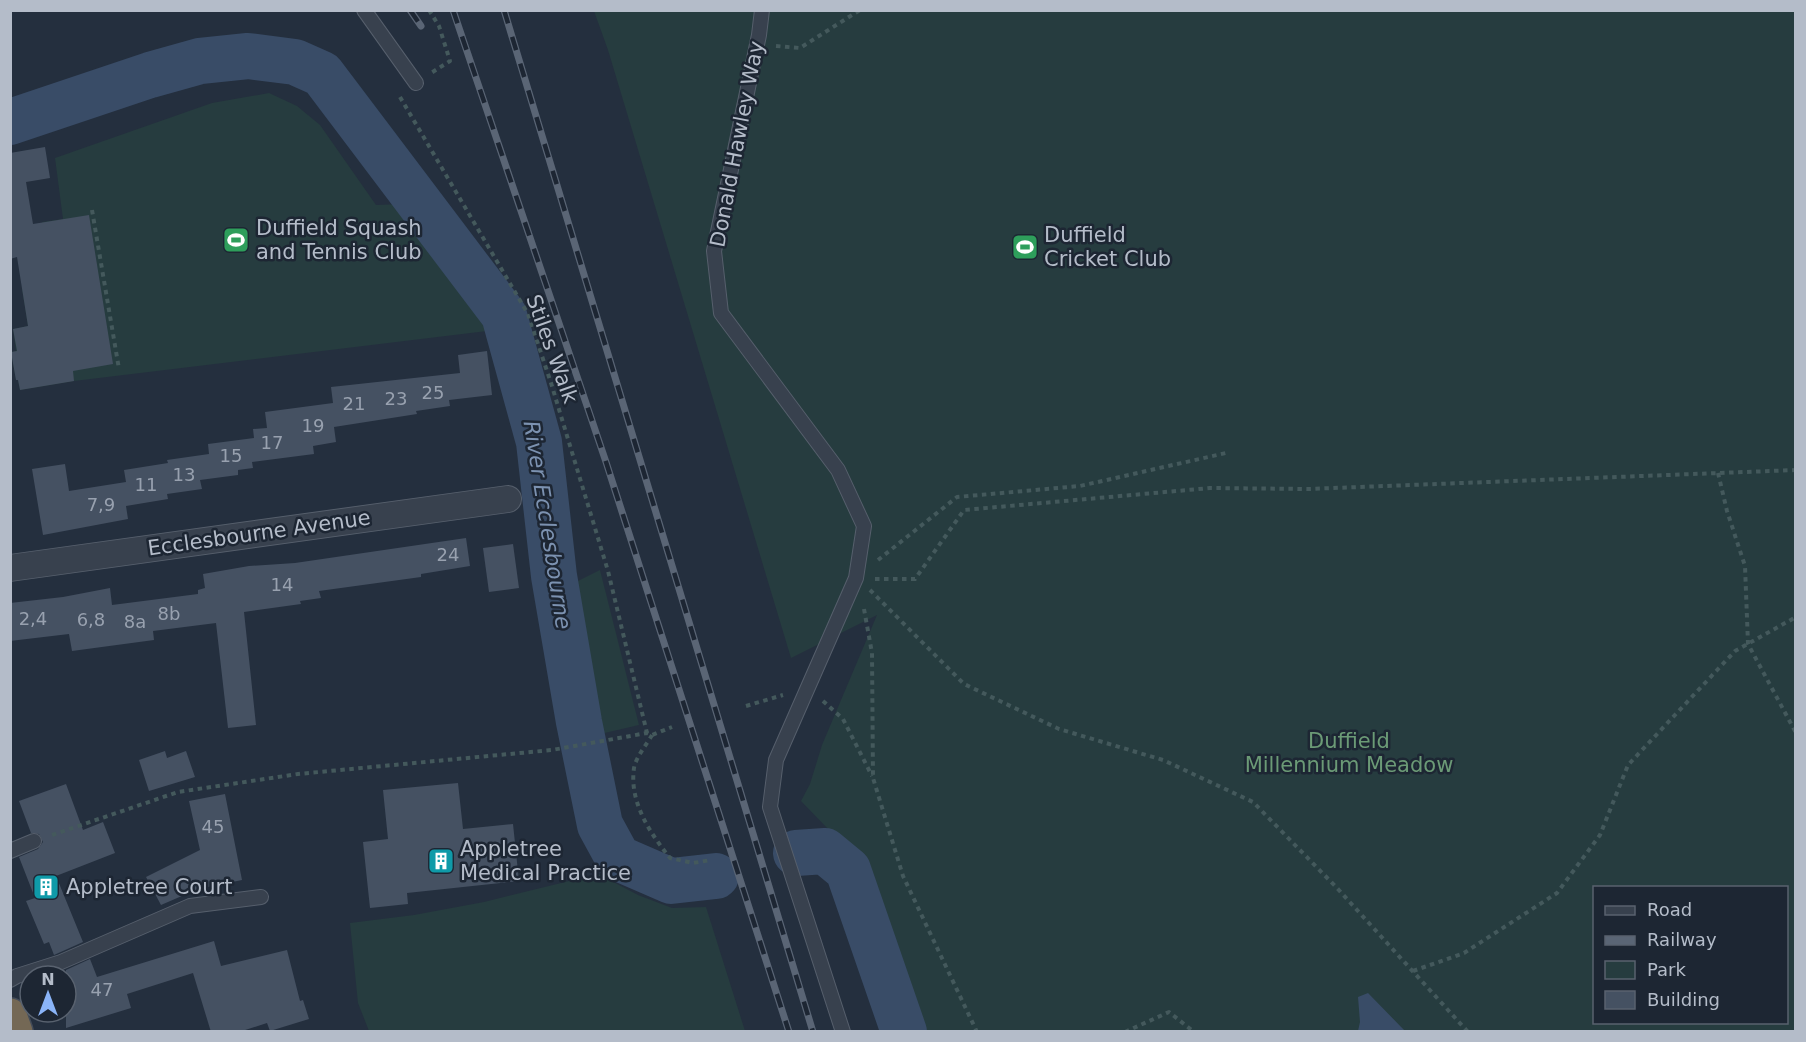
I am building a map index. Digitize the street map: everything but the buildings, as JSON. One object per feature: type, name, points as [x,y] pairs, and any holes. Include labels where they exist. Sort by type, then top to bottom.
[{"type":"highway","points":[[10,1015],[16,1032]]},
{"type":"street","name":"Ecclesbourne Avenue","points":[[10,568],[508,499]]},
{"type":"lane","points":[[364,10],[416,83]]},
{"type":"lane","name":"Donald Hawley Way","points":[[762,10],[758,44],[714,251],[721,313],[838,470],[864,526],[864,581],[808,687],[776,760],[770,807],[843,1032]]},
{"type":"lane","points":[[10,851],[34,841]]},
{"type":"lane","points":[[10,980],[61,962],[190,906],[261,897]]},
{"type":"path","points":[[416,83],[450,61],[439,26],[429,10]]},
{"type":"path","points":[[758,44],[800,48],[860,10]]},
{"type":"path","name":"Stiles Walk","points":[[400,96],[528,314],[608,571],[650,734]]},
{"type":"path","points":[[93,210],[119,369]]},
{"type":"path","points":[[864,581],[957,497],[1080,486],[1226,453]]},
{"type":"path","points":[[864,581],[915,579],[964,510],[1210,488],[1308,489],[1796,470]]},
{"type":"path","points":[[1718,473],[1727,511],[1745,566],[1748,644],[1796,734]]},
{"type":"path","points":[[864,581],[964,684],[1059,729],[1163,760],[1253,802],[1337,888],[1468,1032]]},
{"type":"path","points":[[862,600],[872,653],[873,778]]},
{"type":"path","points":[[1413,971],[1464,953],[1557,893],[1600,835],[1628,765],[1735,651],[1796,617]]},
{"type":"path","points":[[746,706],[808,687],[843,719],[873,778],[903,876],[977,1032]]},
{"type":"path","points":[[34,841],[178,792],[298,774],[552,750],[650,734],[672,727]]},
{"type":"path","points":[[650,734],[634,766],[635,792],[642,816],[670,858],[693,862],[711,860]]},
{"type":"path","points":[[1125,1032],[1169,1012],[1194,1032]]},
{"type":"green space","name":"Duffield Millennium Meadow","points":[[594,11],[1795,11],[1795,1031],[924,1031],[859,853],[830,831],[801,801],[810,784],[822,745],[877,615],[791,658],[608,50]]},
{"type":"green space","name":"Duffield Squash and Tennis Club","points":[[269,93],[297,106],[320,125],[376,205],[403,204],[487,331],[74,381],[20,390],[11,352],[16,351],[13,329],[28,326],[22,289],[52,284],[42,222],[63,219],[55,158],[212,103]]},
{"type":"green space","points":[[600,570],[639,725],[596,735],[581,666],[568,586]]},
{"type":"green space","points":[[598,874],[638,895],[672,908],[706,907],[745,1031],[369,1031],[358,1003],[350,923],[414,915],[484,902]]},
{"type":"water","points":[[1368,993],[1405,1031],[1358,1031],[1360,1022],[1358,997]]},
{"type":"waterway","name":"River Ecclesbourne","points":[[10,122],[150,75],[200,61],[248,56],[295,62],[322,74],[504,315],[539,442],[554,576],[579,722],[600,825],[618,858],[671,881],[716,876]]},
{"type":"waterway","name":"River Ecclesbourne","points":[[796,853],[825,851],[848,870],[904,1032]]},
{"type":"railway","points":[[410,10],[421,26]]},
{"type":"railway","points":[[453,10],[606,462],[789,1032]]},
{"type":"railway","points":[[504,10],[813,1032]]},
{"type":"place","name":"Duffield Squash and Tennis Club","points":[[236,240]]},
{"type":"place","name":"Duffield Cricket Club","points":[[1025,247]]},
{"type":"place","name":"Appletree Medical Practice","points":[[441,861]]},
{"type":"place","name":"Appletree Court","points":[[46,887]]}]
